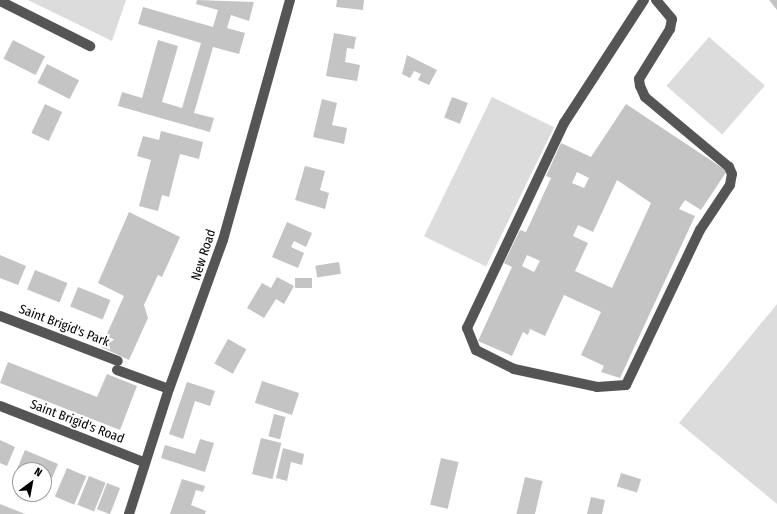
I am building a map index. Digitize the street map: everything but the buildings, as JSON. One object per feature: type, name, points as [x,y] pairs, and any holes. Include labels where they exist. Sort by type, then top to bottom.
[{"type":"street","name":"New Road","points":[[129,514],[168,388],[223,240],[290,0]]},
{"type":"street","points":[[644,0],[564,123],[467,328],[476,350],[514,369],[597,387],[626,385],[700,230],[730,185],[732,174],[729,167],[645,97],[639,79],[669,30],[672,19],[656,0]]},
{"type":"street","points":[[0,1],[90,46]]},
{"type":"street","name":"Saint Brigid's Park","points":[[0,316],[118,365],[168,388]]},
{"type":"street","name":"Saint Brigid's Road","points":[[0,406],[144,462]]},
{"type":"shaded area","points":[[28,0],[126,0],[112,41]]},
{"type":"shaded area","points":[[709,37],[765,86],[722,135],[666,86]]},
{"type":"shaded area","points":[[492,97],[554,127],[486,267],[424,236]]},
{"type":"shaded area","points":[[777,304],[777,504],[679,423]]}]
